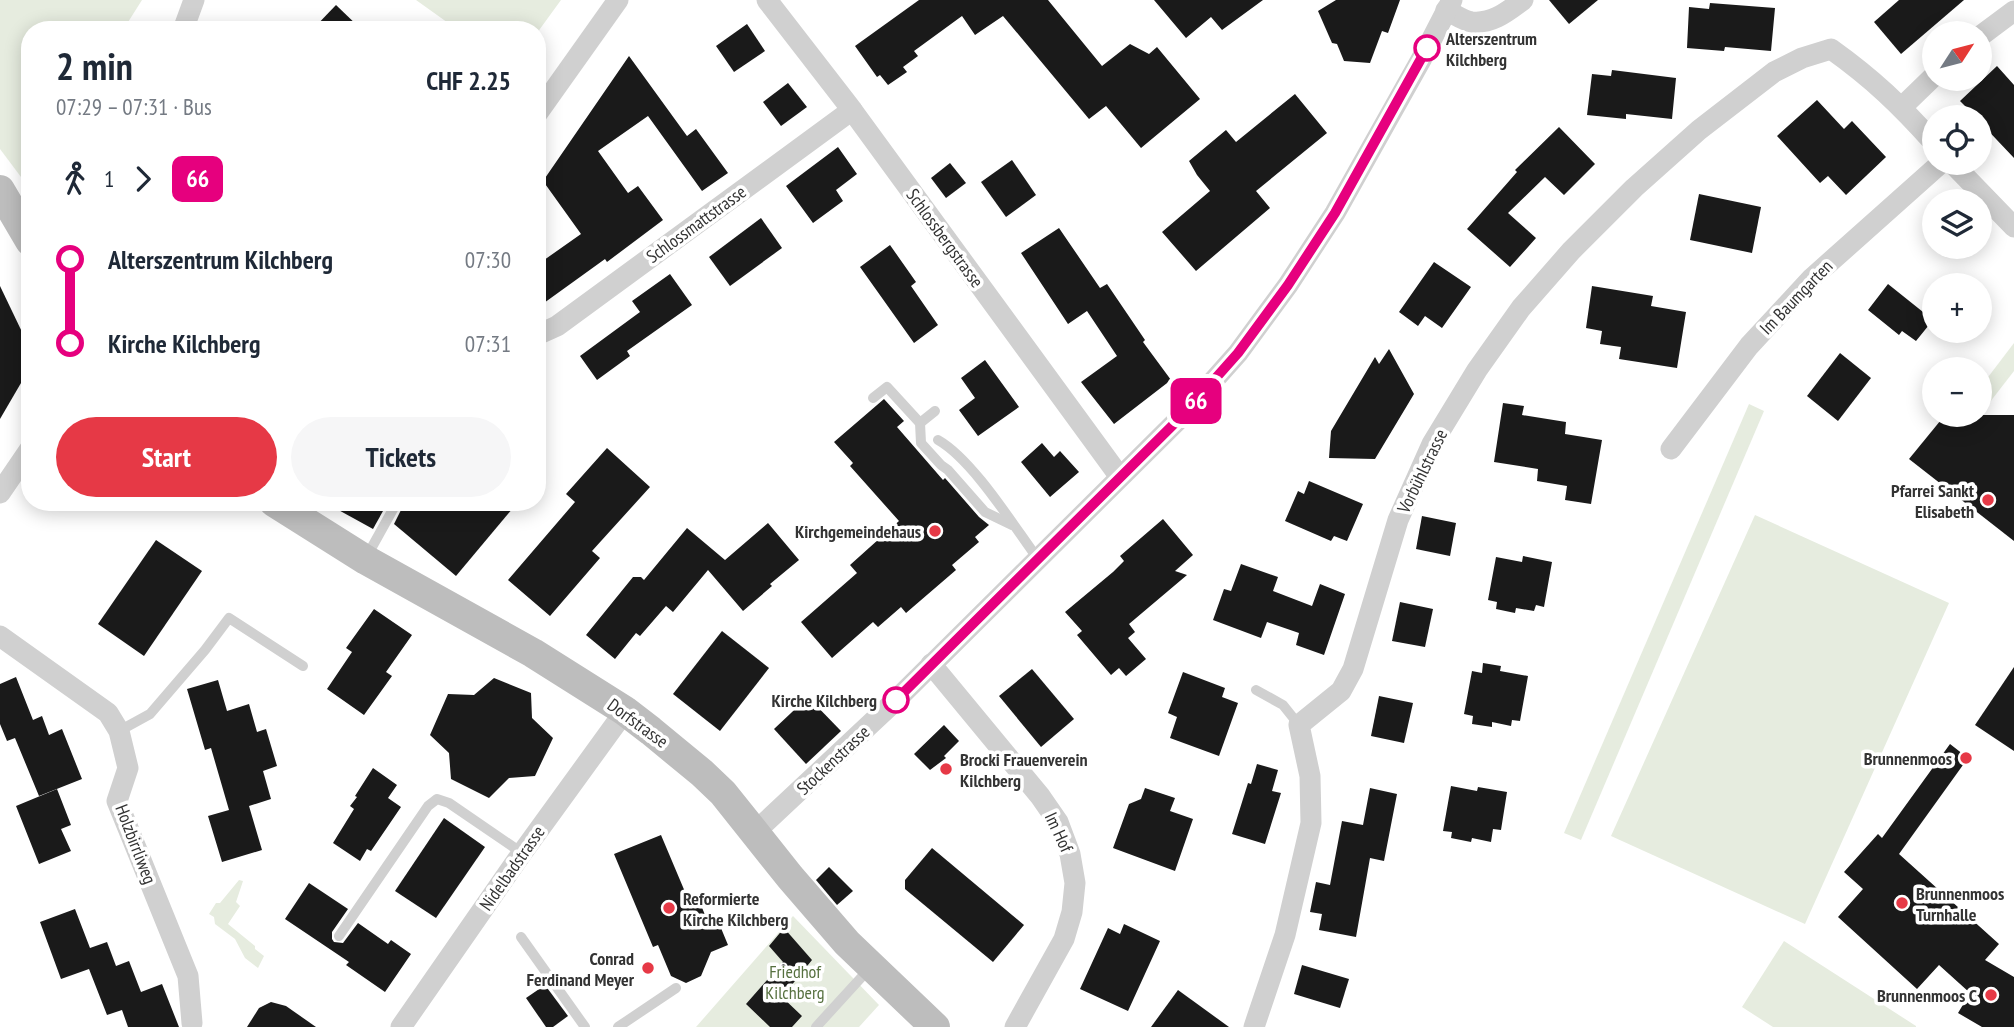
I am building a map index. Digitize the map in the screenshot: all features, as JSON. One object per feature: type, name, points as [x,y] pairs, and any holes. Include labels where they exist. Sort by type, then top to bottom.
[{"type":"street","points":[[186,21],[194,0]]},
{"type":"street","points":[[546,101],[618,0]]},
{"type":"street","name":"Schlossbergstrasse","points":[[767,0],[852,110],[1120,477]]},
{"type":"street","points":[[1449,5],[1471,22],[1489,21],[1523,0]]},
{"type":"street","name":"Stockenstrasse","points":[[755,832],[1038,559],[1182,416],[1238,353],[1288,285],[1335,213],[1449,5]]},
{"type":"street","points":[[1992,27],[2014,11]]},
{"type":"street","name":"Vorbühlstrasse","points":[[1299,725],[1341,691],[1353,669],[1398,520],[1432,444],[1477,370],[1521,308],[1571,251],[1625,197],[1699,130],[1774,72],[1802,58],[1831,49],[1866,74],[1902,107]]},
{"type":"street","points":[[1922,88],[1902,107],[1922,130]]},
{"type":"street","name":"Schlossmattstrasse","points":[[546,331],[557,326],[852,110]]},
{"type":"street","name":"Im Baumgarten","points":[[1671,449],[1749,346],[1812,278],[1928,175]]},
{"type":"street","points":[[1964,175],[2014,227]]},
{"type":"street","points":[[0,493],[21,462]]},
{"type":"street","name":"Dorfstrasse","points":[[288,511],[365,559],[533,653],[625,711],[723,793],[830,923],[871,967],[935,1027]]},
{"type":"street","name":"Holzbirrliweg","points":[[0,636],[108,713],[119,731],[128,768],[117,801],[188,976],[192,1023]]},
{"type":"street","name":"Im Hof","points":[[931,664],[1040,796],[1058,822],[1070,854],[1075,883],[1072,912],[1064,939],[1015,1027]]},
{"type":"street","name":"Nidelbadstrasse","points":[[403,1027],[522,853],[625,711]]},
{"type":"street","points":[[1254,1027],[1285,935],[1311,823],[1310,776],[1299,725]]},
{"type":"lane","points":[[873,398],[887,387],[920,424],[921,443],[940,465],[948,470],[985,512],[1012,525]]},
{"type":"lane","points":[[920,424],[934,411]]},
{"type":"lane","points":[[937,440],[964,461],[1038,559]]},
{"type":"lane","points":[[365,559],[392,511]]},
{"type":"lane","points":[[119,731],[150,714],[229,618],[303,666]]},
{"type":"lane","points":[[1256,690],[1283,705],[1299,725]]},
{"type":"lane","points":[[339,936],[428,806],[437,799],[449,803],[522,853]]},
{"type":"lane","points":[[521,937],[585,1027]]},
{"type":"lane","points":[[816,1027],[871,967]]},
{"type":"lane","points":[[618,1027],[676,988]]},
{"type":"green space","points":[[0,0],[142,0],[129,21],[21,21],[21,177],[0,149]]},
{"type":"green space","points":[[416,0],[561,0],[546,21],[445,21]]},
{"type":"green space","points":[[2014,343],[2014,371],[1992,399],[1992,372]]},
{"type":"green space","points":[[1749,404],[1764,411],[1581,840],[1564,833]]},
{"type":"green space","points":[[1755,515],[1949,603],[1805,924],[1611,836]]},
{"type":"green space","points":[[239,880],[243,881],[236,902],[240,906],[228,924],[264,956],[258,968],[245,958],[235,939],[215,924],[214,917],[209,914]]},
{"type":"green space","name":"Friedhof Kilchberg","points":[[793,916],[879,1005],[859,1027],[696,1027]]},
{"type":"green space","points":[[1784,941],[1916,1027],[1773,1027],[1742,1007]]},
{"type":"building","points":[[919,0],[1048,0],[1102,66],[1130,44],[1149,54],[1157,47],[1200,99],[1141,148],[1106,106],[1089,119],[1003,16],[975,35],[962,16],[914,51],[918,56],[903,67],[907,72],[888,85],[880,75],[877,77],[855,46]]},
{"type":"building","points":[[1154,0],[1263,0],[1222,30],[1211,17],[1186,38]]},
{"type":"building","points":[[1336,0],[1400,0],[1388,33],[1382,31],[1370,63],[1344,61],[1337,44],[1332,43],[1318,11]]},
{"type":"building","points":[[1549,0],[1598,0],[1569,24]]},
{"type":"building","points":[[1899,0],[1964,0],[1940,21],[1922,21],[1922,36],[1901,54],[1874,22]]},
{"type":"building","points":[[1710,3],[1775,8],[1771,51],[1725,47],[1724,51],[1687,48],[1689,7],[1709,9]]},
{"type":"building","points":[[336,5],[353,21],[321,21]]},
{"type":"building","points":[[747,24],[765,51],[734,72],[716,46]]},
{"type":"building","points":[[629,56],[687,136],[696,129],[728,173],[702,191],[648,116],[598,151],[628,193],[638,186],[663,220],[607,262],[605,259],[546,302],[546,259],[581,234],[546,185],[546,177]]},
{"type":"building","points":[[1997,66],[2014,85],[2014,158],[1992,135],[1992,105],[1964,105],[1960,101],[1971,91],[1992,91],[1992,71]]},
{"type":"building","points":[[1612,70],[1676,78],[1672,119],[1626,114],[1626,119],[1587,115],[1592,74],[1611,76]]},
{"type":"building","points":[[788,83],[807,107],[781,126],[763,102]]},
{"type":"building","points":[[1295,94],[1327,133],[1256,191],[1270,208],[1196,271],[1162,232],[1210,191],[1189,161],[1226,130],[1236,142]]},
{"type":"building","points":[[1817,100],[1844,129],[1852,121],[1886,157],[1846,195],[1828,176],[1820,183],[1777,136]]},
{"type":"building","points":[[1559,127],[1595,164],[1564,195],[1545,177],[1508,213],[1536,238],[1510,267],[1467,229],[1517,172],[1515,170]]},
{"type":"building","points":[[838,147],[857,174],[836,190],[843,201],[813,223],[786,186]]},
{"type":"building","points":[[1012,160],[1036,195],[1006,217],[981,182]]},
{"type":"building","points":[[950,163],[966,183],[946,198],[931,178]]},
{"type":"building","points":[[1699,194],[1761,207],[1752,253],[1690,240]]},
{"type":"building","points":[[761,218],[782,248],[730,286],[709,257]]},
{"type":"building","points":[[1059,228],[1100,288],[1107,284],[1145,340],[1143,342],[1171,380],[1114,424],[1081,382],[1117,356],[1087,311],[1068,324],[1021,253]]},
{"type":"building","points":[[890,245],[916,282],[911,286],[938,325],[914,343],[860,267]]},
{"type":"building","points":[[1434,262],[1471,287],[1442,328],[1425,316],[1418,326],[1399,312]]},
{"type":"building","points":[[670,274],[692,305],[627,351],[630,356],[597,380],[580,356],[640,312],[632,301]]},
{"type":"building","points":[[1888,284],[1922,311],[1922,334],[1916,341],[1902,331],[1899,335],[1868,310]]},
{"type":"building","points":[[0,286],[21,330],[21,383],[0,419]]},
{"type":"building","points":[[1592,286],[1653,296],[1651,306],[1686,312],[1677,368],[1619,359],[1621,347],[1600,344],[1602,331],[1586,328]]},
{"type":"building","points":[[1389,349],[1414,394],[1375,459],[1329,458],[1331,431],[1375,357],[1379,364]]},
{"type":"building","points":[[1840,353],[1871,378],[1838,421],[1807,396]]},
{"type":"building","points":[[985,360],[1019,407],[978,436],[959,410],[975,398],[961,378]]},
{"type":"building","name":"Kirchgemeindehaus","points":[[884,399],[904,421],[897,427],[943,480],[945,478],[989,525],[975,537],[979,542],[952,565],[956,570],[906,613],[901,607],[878,627],[873,622],[832,658],[801,622],[857,573],[850,565],[899,521],[850,466],[853,463],[834,442]]},
{"type":"building","points":[[1503,403],[1524,406],[1522,415],[1566,422],[1565,434],[1602,440],[1591,504],[1565,500],[1567,486],[1537,481],[1538,469],[1494,462]]},
{"type":"building","name":"Pfarrei Sankt Elisabeth","points":[[1992,415],[2014,415],[2014,541],[1909,459],[1935,427],[1992,427]]},
{"type":"building","points":[[1042,443],[1054,457],[1060,451],[1079,472],[1050,497],[1021,462]]},
{"type":"building","points":[[607,448],[650,487],[592,551],[600,558],[550,616],[508,580],[575,502],[566,494]]},
{"type":"building","points":[[1309,481],[1363,504],[1347,541],[1334,536],[1331,541],[1285,521],[1298,491],[1304,494]]},
{"type":"building","points":[[340,511],[383,511],[373,529]]},
{"type":"building","points":[[400,511],[510,511],[456,576],[394,524]]},
{"type":"building","points":[[1422,516],[1456,523],[1450,556],[1416,549]]},
{"type":"building","points":[[1163,519],[1193,555],[1175,571],[1187,575],[1129,624],[1135,632],[1128,638],[1146,659],[1126,676],[1119,668],[1111,675],[1077,635],[1082,631],[1065,612],[1113,572],[1124,561],[1120,556]]},
{"type":"building","points":[[768,523],[799,560],[743,611],[708,570],[673,612],[666,606],[640,636],[636,633],[615,659],[586,635],[633,577],[641,577],[644,580],[687,528],[725,560]]},
{"type":"building","points":[[156,540],[202,571],[144,656],[98,624]]},
{"type":"building","points":[[1523,556],[1552,562],[1544,607],[1536,605],[1534,611],[1516,608],[1515,613],[1496,609],[1497,602],[1488,600],[1496,557],[1522,562]]},
{"type":"building","points":[[1241,564],[1278,577],[1273,591],[1312,606],[1320,584],[1345,594],[1324,655],[1296,645],[1299,633],[1267,622],[1261,638],[1213,620],[1224,589],[1231,591]]},
{"type":"building","points":[[1400,602],[1433,609],[1425,647],[1392,641]]},
{"type":"building","points":[[374,609],[412,635],[386,672],[392,676],[364,715],[327,689],[352,652],[346,648]]},
{"type":"building","points":[[722,631],[769,668],[720,731],[673,694]]},
{"type":"building","points":[[1483,663],[1501,666],[1500,671],[1528,676],[1520,721],[1512,720],[1511,726],[1492,722],[1492,727],[1472,724],[1473,716],[1464,714],[1472,671],[1482,673]]},
{"type":"building","points":[[2014,667],[2014,751],[1975,725]]},
{"type":"building","points":[[1032,669],[1074,719],[1041,747],[999,696]]},
{"type":"building","points":[[1183,672],[1225,688],[1222,697],[1238,703],[1219,756],[1170,738],[1177,717],[1168,713]]},
{"type":"building","points":[[16,677],[33,720],[42,716],[49,735],[62,729],[82,779],[39,796],[15,738],[7,741],[0,724],[0,684]]},
{"type":"building","points":[[494,678],[531,693],[532,718],[553,738],[535,776],[509,778],[489,798],[451,779],[449,753],[430,735],[448,694],[474,695]]},
{"type":"building","points":[[218,680],[227,711],[249,704],[257,732],[266,729],[277,766],[263,771],[271,799],[249,806],[262,850],[222,862],[208,816],[229,810],[211,748],[205,750],[187,689]]},
{"type":"building","points":[[1379,696],[1413,703],[1404,743],[1371,736]]},
{"type":"building","points":[[808,697],[841,731],[806,764],[774,729]]},
{"type":"building","points":[[944,725],[959,741],[944,756],[946,758],[930,770],[914,754]]},
{"type":"building","name":"Brunnenmoos Turnhalle","points":[[1950,744],[1968,758],[1899,854],[1999,944],[1985,960],[2014,977],[2014,1027],[1982,1027],[1958,1013],[1970,993],[1939,965],[1917,989],[1838,917],[1863,889],[1844,872],[1878,834],[1882,838]]},
{"type":"building","points":[[1257,764],[1278,770],[1272,791],[1281,793],[1265,844],[1232,834]]},
{"type":"building","points":[[373,768],[397,785],[388,798],[401,807],[371,851],[367,849],[360,861],[333,843],[354,809],[350,806],[357,797],[355,796]]},
{"type":"building","points":[[1451,786],[1477,791],[1478,787],[1507,792],[1501,830],[1493,829],[1491,842],[1451,838],[1452,832],[1443,831]]},
{"type":"building","points":[[1145,788],[1175,798],[1170,811],[1193,819],[1175,871],[1113,848],[1129,804],[1141,799]]},
{"type":"building","points":[[1370,788],[1397,794],[1384,861],[1370,858],[1356,937],[1319,930],[1322,914],[1310,912],[1316,882],[1330,885],[1342,821],[1363,825]]},
{"type":"building","points":[[57,789],[71,825],[61,829],[71,851],[39,864],[16,806]]},
{"type":"building","points":[[444,818],[485,847],[436,918],[395,891]]},
{"type":"building","name":"Reformierte Kirche Kilchberg","points":[[661,835],[688,899],[697,895],[707,920],[716,916],[728,945],[711,952],[701,976],[686,983],[671,976],[658,945],[653,947],[614,854]]},
{"type":"building","points":[[932,848],[1024,925],[993,962],[905,889],[905,880]]},
{"type":"building","points":[[829,867],[853,891],[837,905],[816,880]]},
{"type":"building","points":[[309,883],[348,909],[332,932],[334,942],[343,943],[358,923],[388,944],[391,940],[411,954],[385,992],[346,965],[349,962],[285,919]]},
{"type":"building","points":[[75,909],[90,948],[107,942],[116,966],[129,961],[141,992],[162,984],[179,1027],[128,1027],[122,1010],[107,1015],[89,969],[61,979],[40,922]]},
{"type":"building","points":[[1124,924],[1160,941],[1128,1011],[1080,989],[1108,928],[1120,934]]},
{"type":"building","points":[[784,928],[812,960],[782,997],[802,1016],[792,1027],[770,1027],[746,1004],[783,962],[769,946]]},
{"type":"building","points":[[1302,965],[1349,979],[1340,1008],[1294,994]]},
{"type":"building","points":[[545,985],[568,1016],[553,1027],[546,1027],[526,998]]},
{"type":"building","points":[[1178,990],[1229,1027],[1151,1027]]},
{"type":"building","points":[[271,1002],[286,1006],[316,1027],[247,1027],[259,1008]]},
{"type":"bus line","name":"66","points":[[896,700],[1182,416],[1238,353],[1288,285],[1335,213],[1427,48]]},
{"type":"place","name":"Alterszentrum Kilchberg","points":[[1427,48]]},
{"type":"place","name":"Pfarrei Sankt Elisabeth","points":[[1988,500]]},
{"type":"place","name":"Kirchgemeindehaus","points":[[935,531]]},
{"type":"place","name":"Kirche Kilchberg","points":[[896,700]]},
{"type":"place","name":"Brunnenmoos","points":[[1966,758]]},
{"type":"place","name":"Brocki Frauenverein Kilchberg","points":[[946,769]]},
{"type":"place","name":"Brunnenmoos Turnhalle","points":[[1902,903]]},
{"type":"place","name":"Reformierte Kirche Kilchberg","points":[[669,908]]},
{"type":"place","name":"Conrad Ferdinand Meyer","points":[[648,968]]},
{"type":"place","name":"Brunnenmoos C","points":[[1991,995]]}]
